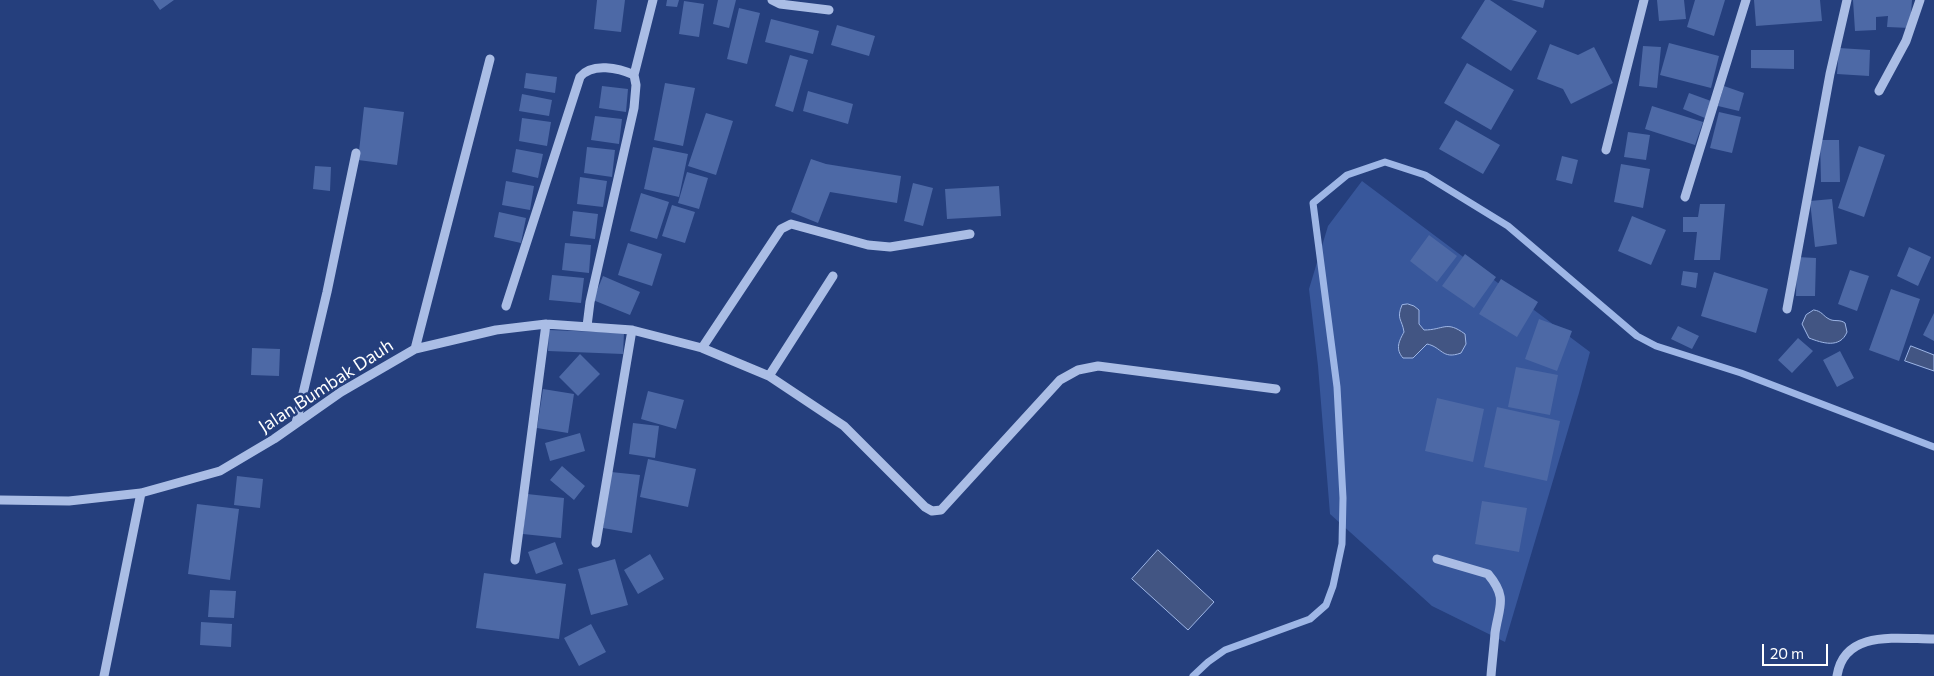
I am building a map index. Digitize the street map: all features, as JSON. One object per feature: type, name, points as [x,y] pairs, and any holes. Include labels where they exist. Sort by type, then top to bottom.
[{"type":"street","points":[[587,326],[590,302],[634,108],[636,85],[634,75],[653,0]]},
{"type":"street","points":[[772,0],[780,4],[829,10]]},
{"type":"street","points":[[1606,150],[1644,0]]},
{"type":"street","points":[[1685,198],[1746,0]]},
{"type":"street","points":[[1787,309],[1830,74],[1847,0]]},
{"type":"street","points":[[1879,91],[1906,42],[1920,0]]},
{"type":"street","points":[[415,349],[490,59]]},
{"type":"street","points":[[506,306],[580,77],[584,72],[595,68],[624,71],[634,75]]},
{"type":"street","points":[[296,423],[327,292],[356,152]]},
{"type":"street","points":[[702,348],[781,229],[786,225],[791,224],[868,244],[890,247],[970,234]]},
{"type":"street","points":[[769,376],[833,276]]},
{"type":"street","points":[[515,560],[546,324]]},
{"type":"street","name":"Jalan Bumbak Dauh","points":[[0,500],[69,501],[141,493],[220,471],[274,439],[341,392],[415,349],[496,330],[546,324],[632,330],[702,348],[769,376],[844,426],[925,507],[932,511],[941,510],[1060,380],[1078,370],[1098,366],[1276,389]]},
{"type":"street","points":[[596,543],[632,330]]},
{"type":"street","points":[[104,676],[141,493]]},
{"type":"street","points":[[1436,559],[1488,574],[1500,593],[1501,612],[1496,630],[1491,676]]},
{"type":"street","points":[[1838,676],[1839,665],[1846,653],[1862,643],[1882,639],[1934,639]]},
{"type":"shaded area","points":[[1362,181],[1590,352],[1505,642],[1432,606],[1330,514],[1318,366],[1309,289],[1328,226]]},
{"type":"shaded area","points":[[1408,304],[1419,310],[1419,324],[1424,330],[1453,327],[1465,334],[1466,344],[1461,353],[1455,355],[1446,354],[1427,344],[1413,358],[1403,358],[1398,348],[1404,332],[1400,313],[1402,305]]},
{"type":"shaded area","points":[[1814,310],[1819,311],[1831,320],[1845,323],[1847,332],[1840,341],[1835,343],[1819,342],[1809,338],[1802,324],[1806,315]]},
{"type":"shaded area","points":[[1911,346],[1934,355],[1934,371],[1905,361]]},
{"type":"shaded area","points":[[1158,550],[1214,602],[1188,630],[1132,579]]},
{"type":"building","points":[[153,0],[174,0],[160,10]]},
{"type":"building","points":[[597,0],[625,0],[621,32],[594,29]]},
{"type":"building","points":[[667,0],[679,0],[677,7],[666,6]]},
{"type":"building","points":[[718,0],[736,0],[729,28],[713,24]]},
{"type":"building","points":[[1485,0],[1490,0],[1537,31],[1511,71],[1461,38]]},
{"type":"building","points":[[1511,0],[1545,0],[1543,8]]},
{"type":"building","points":[[1657,0],[1684,0],[1686,19],[1659,21]]},
{"type":"building","points":[[1695,0],[1725,0],[1714,36],[1687,27]]},
{"type":"building","points":[[1754,0],[1820,0],[1822,21],[1756,26]]},
{"type":"building","points":[[1853,0],[1912,0],[1910,28],[1887,27],[1888,16],[1876,17],[1876,30],[1855,31]]},
{"type":"building","points":[[684,1],[704,4],[699,37],[679,34]]},
{"type":"building","points":[[739,8],[760,13],[747,64],[727,59]]},
{"type":"building","points":[[771,19],[819,31],[813,54],[765,42]]},
{"type":"building","points":[[837,25],[875,36],[869,56],[831,45]]},
{"type":"building","points":[[1669,43],[1719,56],[1711,88],[1660,75]]},
{"type":"building","points":[[1550,44],[1578,55],[1594,47],[1613,83],[1571,104],[1563,89],[1537,79]]},
{"type":"building","points":[[1643,46],[1661,47],[1657,88],[1639,86]]},
{"type":"building","points":[[1839,48],[1870,50],[1869,76],[1837,74]]},
{"type":"building","points":[[1751,50],[1794,50],[1794,69],[1751,68]]},
{"type":"building","points":[[790,55],[808,60],[793,112],[775,106]]},
{"type":"building","points":[[1467,63],[1514,90],[1491,130],[1444,103]]},
{"type":"building","points":[[526,73],[557,77],[555,93],[524,88]]},
{"type":"building","points":[[665,83],[695,88],[683,146],[654,140]]},
{"type":"building","points":[[602,86],[628,89],[626,112],[599,108]]},
{"type":"building","points":[[1724,86],[1744,93],[1739,111],[1718,106]]},
{"type":"building","points":[[808,91],[853,104],[848,124],[803,111]]},
{"type":"building","points":[[1689,93],[1711,101],[1705,118],[1683,109]]},
{"type":"building","points":[[522,94],[552,100],[549,116],[519,111]]},
{"type":"building","points":[[1652,106],[1703,122],[1695,145],[1645,129]]},
{"type":"building","points":[[364,107],[404,112],[397,165],[358,160]]},
{"type":"building","points":[[1719,112],[1741,117],[1732,153],[1710,148]]},
{"type":"building","points":[[706,113],[733,121],[716,175],[688,166]]},
{"type":"building","points":[[595,116],[622,119],[619,144],[591,140]]},
{"type":"building","points":[[522,118],[551,122],[547,146],[519,141]]},
{"type":"building","points":[[1456,120],[1500,145],[1483,174],[1439,149]]},
{"type":"building","points":[[1628,132],[1650,135],[1646,160],[1624,157]]},
{"type":"building","points":[[1820,140],[1839,140],[1840,182],[1821,182]]},
{"type":"building","points":[[1859,146],[1885,155],[1864,217],[1838,208]]},
{"type":"building","points":[[587,147],[615,150],[612,177],[584,173]]},
{"type":"building","points":[[653,147],[688,154],[679,197],[644,189]]},
{"type":"building","points":[[516,149],[543,154],[538,178],[512,172]]},
{"type":"building","points":[[1562,156],[1578,160],[1572,184],[1556,180]]},
{"type":"building","points":[[811,159],[826,164],[901,176],[897,203],[830,192],[818,223],[791,212]]},
{"type":"building","points":[[1621,164],[1650,169],[1643,208],[1614,202]]},
{"type":"building","points":[[315,166],[331,167],[330,191],[313,189]]},
{"type":"building","points":[[687,172],[708,178],[699,209],[678,203]]},
{"type":"building","points":[[580,177],[607,181],[603,207],[577,204]]},
{"type":"building","points":[[506,181],[534,186],[530,210],[502,205]]},
{"type":"building","points":[[913,183],[933,188],[923,226],[904,221]]},
{"type":"building","points":[[999,186],[1001,216],[947,219],[945,189]]},
{"type":"building","points":[[641,193],[669,202],[657,239],[630,231]]},
{"type":"building","points":[[1832,199],[1837,244],[1815,247],[1810,201]]},
{"type":"building","points":[[1700,204],[1725,204],[1720,260],[1694,260],[1697,232],[1683,232],[1683,217],[1698,217]]},
{"type":"building","points":[[672,205],[695,212],[685,243],[662,236]]},
{"type":"building","points":[[573,211],[598,214],[595,239],[570,236]]},
{"type":"building","points":[[499,212],[526,218],[521,243],[494,237]]},
{"type":"building","points":[[1632,216],[1666,230],[1651,265],[1618,251]]},
{"type":"building","points":[[1429,235],[1457,256],[1437,282],[1410,261]]},
{"type":"building","points":[[565,243],[591,245],[589,273],[562,270]]},
{"type":"building","points":[[628,243],[662,254],[652,286],[618,275]]},
{"type":"building","points":[[1909,247],[1931,257],[1918,286],[1897,276]]},
{"type":"building","points":[[1465,254],[1496,277],[1474,308],[1442,286]]},
{"type":"building","points":[[1797,257],[1816,258],[1815,296],[1796,296]]},
{"type":"building","points":[[1850,270],[1869,276],[1857,311],[1838,304]]},
{"type":"building","points":[[1683,271],[1698,273],[1696,288],[1681,285]]},
{"type":"building","points":[[1714,272],[1768,289],[1756,333],[1701,316]]},
{"type":"building","points":[[552,275],[584,278],[581,303],[549,300]]},
{"type":"building","points":[[603,276],[640,292],[630,315],[593,300]]},
{"type":"building","points":[[1501,279],[1538,302],[1517,337],[1479,314]]},
{"type":"building","points":[[1891,289],[1920,299],[1899,361],[1869,350]]},
{"type":"building","points":[[1934,313],[1934,341],[1923,335]]},
{"type":"building","points":[[1539,319],[1572,331],[1557,371],[1525,359]]},
{"type":"building","points":[[1678,326],[1699,336],[1692,349],[1671,339]]},
{"type":"building","points":[[549,330],[624,333],[623,354],[548,351]]},
{"type":"building","points":[[1798,338],[1813,351],[1792,373],[1778,360]]},
{"type":"building","points":[[252,348],[280,349],[279,376],[251,375]]},
{"type":"building","points":[[1840,351],[1854,378],[1837,387],[1823,360]]},
{"type":"building","points":[[580,354],[600,374],[578,396],[559,377]]},
{"type":"building","points":[[1516,367],[1558,375],[1550,415],[1508,407]]},
{"type":"building","points":[[543,389],[574,394],[568,433],[537,428]]},
{"type":"building","points":[[648,391],[684,400],[676,429],[641,419]]},
{"type":"building","points":[[1437,398],[1484,409],[1473,462],[1425,451]]},
{"type":"building","points":[[1497,407],[1560,421],[1547,481],[1484,467]]},
{"type":"building","points":[[633,423],[659,426],[655,458],[629,454]]},
{"type":"building","points":[[580,433],[585,451],[550,461],[545,443]]},
{"type":"building","points":[[648,459],[696,469],[688,507],[640,497]]},
{"type":"building","points":[[562,466],[585,486],[574,500],[550,480]]},
{"type":"building","points":[[611,472],[640,475],[632,533],[603,528]]},
{"type":"building","points":[[237,476],[263,479],[260,508],[234,505]]},
{"type":"building","points":[[527,494],[564,498],[561,538],[523,534]]},
{"type":"building","points":[[1482,501],[1527,508],[1519,552],[1475,544]]},
{"type":"building","points":[[197,504],[239,509],[230,580],[188,574]]},
{"type":"building","points":[[555,542],[563,564],[536,574],[528,552]]},
{"type":"building","points":[[650,554],[664,579],[638,594],[624,570]]},
{"type":"building","points":[[615,559],[628,605],[591,615],[578,569]]},
{"type":"building","points":[[484,573],[566,584],[559,639],[476,628]]},
{"type":"building","points":[[210,590],[236,591],[234,618],[208,617]]},
{"type":"building","points":[[201,622],[232,624],[231,647],[200,645]]},
{"type":"building","points":[[591,624],[606,652],[579,666],[564,638]]},
{"type":"waterway","points":[[1193,676],[1225,650],[1310,619],[1326,605],[1333,586],[1342,544],[1343,498],[1337,387],[1313,203],[1347,175],[1385,162],[1425,175],[1508,226],[1637,336],[1656,346],[1741,373],[1934,447]]}]
